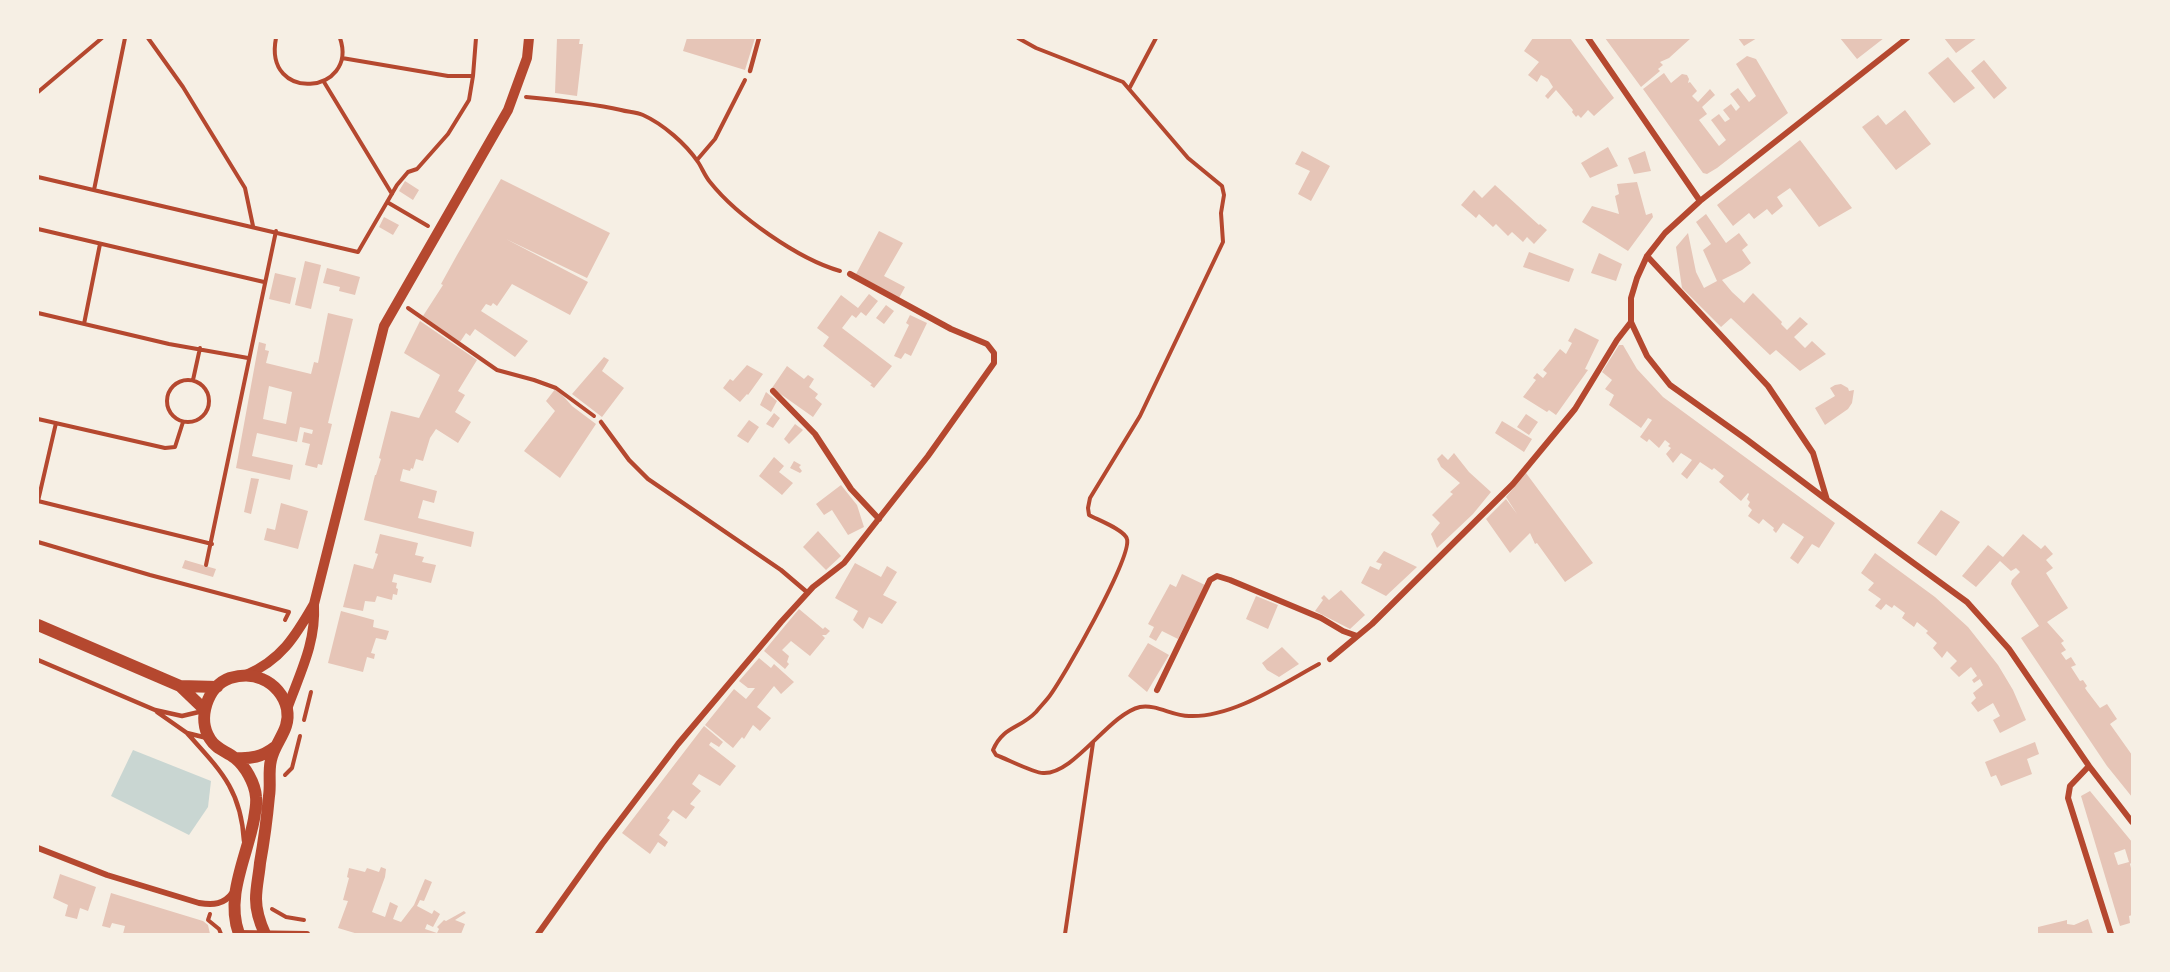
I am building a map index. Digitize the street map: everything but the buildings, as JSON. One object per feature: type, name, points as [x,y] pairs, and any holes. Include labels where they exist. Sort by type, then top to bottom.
[{"type":"main road","points":[[38,625],[180,686],[205,710]]},
{"type":"main road","points":[[239,934],[234,906],[244,856],[252,832],[256,797],[250,778],[235,758],[219,749],[209,738],[204,723],[208,698],[217,687],[229,679],[246,675],[260,678],[274,686],[282,696],[287,722],[284,735],[271,759],[270,792],[256,889],[257,910],[265,934]]},
{"type":"main road","points":[[180,686],[217,687]]},
{"type":"main road","points":[[235,758],[253,759],[266,754],[276,746]]},
{"type":"street","points":[[286,709],[312,643],[315,626],[314,604],[384,326],[508,110],[527,58],[529,38]]},
{"type":"street","points":[[1588,38],[1700,201]]},
{"type":"street","points":[[1907,38],[1700,201],[1665,233],[1647,256],[1637,278],[1631,298],[1631,322],[1647,357],[1670,385],[1967,602],[2009,649],[2089,766],[2133,822]]},
{"type":"street","points":[[1647,256],[1768,386],[1813,453],[1827,500]]},
{"type":"street","points":[[538,934],[602,844],[678,744],[808,593],[844,563],[928,456],[994,363],[994,352],[987,344],[951,329],[850,274]]},
{"type":"street","points":[[1330,659],[1372,624],[1514,484],[1575,409],[1617,340],[1631,322]]},
{"type":"street","points":[[773,391],[814,434],[852,489],[879,519]]},
{"type":"street","points":[[1158,690],[1210,580],[1217,576],[1321,618],[1343,631],[1358,636]]},
{"type":"street","points":[[246,675],[275,659],[289,644],[314,604]]},
{"type":"street","points":[[2089,766],[2070,786],[2068,798],[2111,934]]},
{"type":"street","points":[[38,848],[107,876],[199,903],[212,905],[220,903],[230,897],[237,887]]},
{"type":"street","points":[[239,934],[307,934]]},
{"type":"lane","points":[[750,71],[759,38]]},
{"type":"lane","points":[[601,422],[632,464],[648,479],[782,570],[808,593]]},
{"type":"lane","points":[[38,660],[155,710],[182,716],[205,710]]},
{"type":"lane","points":[[155,710],[187,733],[221,772],[235,795],[243,830],[244,856]]},
{"type":"lane","points":[[187,733],[209,738]]},
{"type":"path","points":[[38,92],[102,38]]},
{"type":"path","points":[[94,190],[125,38]]},
{"type":"path","points":[[148,38],[183,87],[245,188],[253,226]]},
{"type":"path","points":[[276,38],[273,49],[275,61],[281,71],[300,84],[312,84],[323,81],[338,68],[343,46],[340,38]]},
{"type":"path","points":[[38,177],[358,252],[387,202],[408,172],[417,169],[448,134],[469,100],[476,38]]},
{"type":"path","points":[[1018,38],[1036,48],[1123,82],[1188,158],[1222,186],[1224,195],[1221,213],[1223,242],[1140,416],[1089,498],[1089,515],[1122,532],[1127,538],[1127,550],[1114,581],[1076,653],[1048,697],[1031,717],[1003,733],[993,750],[996,755],[1042,774],[1053,772],[1078,756],[1127,712],[1142,707],[1188,716],[1209,714],[1236,707],[1330,659]]},
{"type":"path","points":[[1129,89],[1156,38]]},
{"type":"path","points":[[342,58],[448,76],[473,76]]},
{"type":"path","points":[[697,161],[716,139],[750,71]]},
{"type":"path","points":[[323,81],[392,194]]},
{"type":"path","points":[[513,96],[599,106],[643,115],[668,131],[697,161],[710,182],[736,208],[763,230],[826,267],[850,274]]},
{"type":"path","points":[[387,202],[438,232]]},
{"type":"path","points":[[38,229],[264,282]]},
{"type":"path","points":[[206,565],[276,231]]},
{"type":"path","points":[[84,324],[100,244]]},
{"type":"path","points":[[397,301],[497,370],[556,388],[601,422]]},
{"type":"path","points":[[38,313],[170,344],[248,358]]},
{"type":"path","points":[[193,380],[200,348]]},
{"type":"path","points":[[184,379],[193,380],[206,389],[209,397],[208,405],[205,413],[199,419],[183,422],[170,412],[167,396],[170,388],[177,382],[184,379]]},
{"type":"path","points":[[38,419],[165,448],[175,447],[183,422]]},
{"type":"path","points":[[56,423],[38,501],[212,544]]},
{"type":"path","points":[[38,542],[150,576],[289,612],[282,630]]},
{"type":"path","points":[[1065,934],[1093,742]]},
{"type":"path","points":[[268,900],[272,909],[278,914],[309,921],[307,934]]},
{"type":"path","points":[[199,903],[205,913],[239,934]]},
{"type":"path","points":[[212,905],[208,920],[221,934]]},
{"type":"shaded area","points":[[133,750],[211,781],[208,807],[189,835],[111,796]]}]
